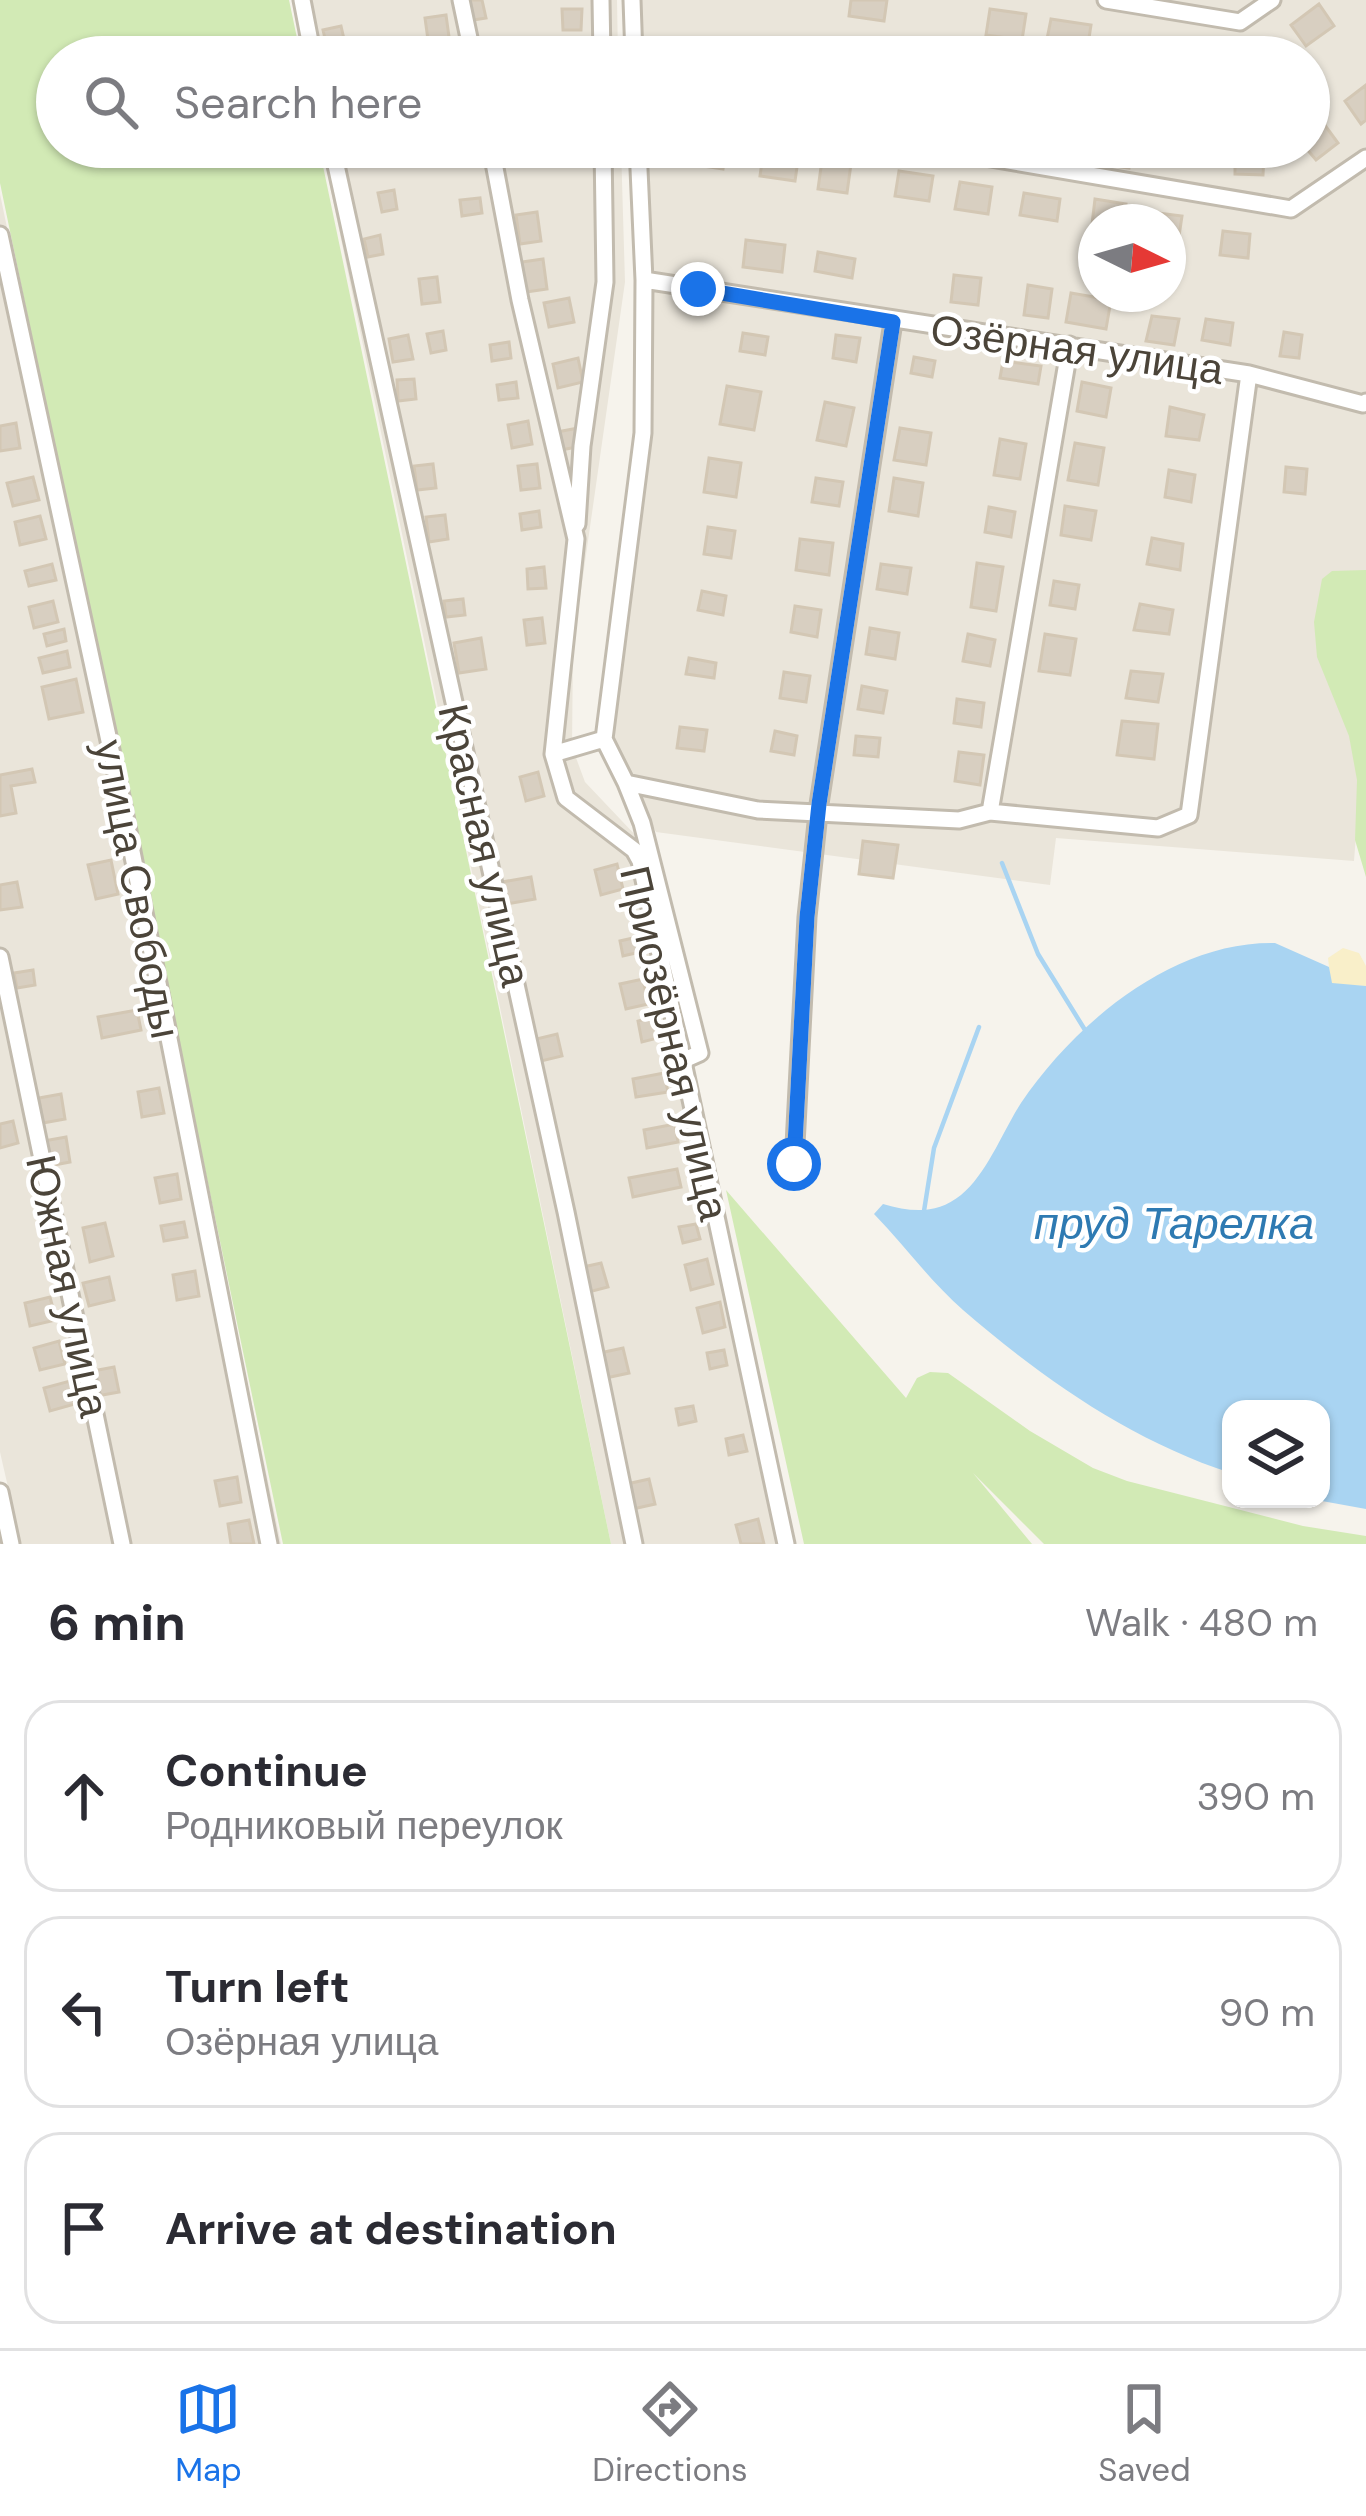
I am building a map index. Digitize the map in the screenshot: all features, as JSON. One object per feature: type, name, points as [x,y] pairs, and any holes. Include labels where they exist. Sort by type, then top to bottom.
[{"type":"street","points":[[302,0],[310,36]]},
{"type":"street","points":[[461,0],[469,36]]},
{"type":"street","points":[[602,0],[602,36]]},
{"type":"street","points":[[632,0],[633,36]]},
{"type":"street","points":[[1106,0],[1240,22],[1272,0]]},
{"type":"street","points":[[1050,168],[1291,209],[1366,158]]},
{"type":"street","name":"Красная улица","points":[[337,168],[566,1211],[634,1544]]},
{"type":"street","points":[[495,168],[575,538]]},
{"type":"street","points":[[603,168],[605,282],[582,446],[553,754],[604,739]]},
{"type":"street","points":[[639,168],[643,433],[604,739],[641,823],[700,1054],[682,1061]]},
{"type":"street","name":"улица Свободы","points":[[0,235],[122,801],[269,1544]]},
{"type":"street","name":"Озёрная улица","points":[[644,280],[1249,374],[1366,402]]},
{"type":"street","points":[[794,1164],[807,917],[818,814],[893,322]]},
{"type":"street","points":[[990,812],[1070,345]]},
{"type":"street","points":[[626,784],[706,801],[818,814],[959,820],[990,812],[1158,828],[1189,815],[1249,374]]},
{"type":"street","name":"Приозёрная улица","points":[[553,754],[566,798],[634,850],[640,861],[786,1544]]},
{"type":"street","name":"Южная улица","points":[[0,958],[122,1544]]},
{"type":"street","points":[[0,1492],[11,1544]]},
{"type":"shaded area","points":[[292,0],[617,0],[618,36],[300,36]]},
{"type":"shaded area","points":[[632,0],[1366,0],[1366,757],[1362,757],[1354,861],[1056,838],[1050,885],[656,832],[604,739],[643,433],[638,168],[1330,168],[1330,36],[633,36]]},
{"type":"shaded area","points":[[326,168],[622,168],[625,282],[573,646],[572,747],[585,782],[639,839],[790,1544],[611,1544]]},
{"type":"shaded area","points":[[0,194],[281,1544],[21,1544],[0,1452]]},
{"type":"green space","points":[[0,0],[289,0],[297,36],[36,36],[36,168],[323,168],[611,1544],[283,1544],[0,183]]},
{"type":"green space","points":[[1366,570],[1366,877],[1355,840],[1357,780],[1349,736],[1317,657],[1314,622],[1322,579],[1332,571]]},
{"type":"green space","points":[[726,1190],[906,1398],[917,1378],[930,1372],[948,1373],[1093,1468],[1222,1508],[1366,1536],[1366,1544],[1044,1544],[973,1473],[1032,1544],[804,1544]]},
{"type":"sand","points":[[1343,948],[1359,953],[1366,966],[1366,986],[1331,984],[1328,958]]},
{"type":"water","name":"пруд Тарелка","points":[[1275,943],[1329,967],[1332,983],[1366,986],[1366,1509],[1330,1502],[1330,1400],[1222,1400],[1222,1470],[1194,1459],[1123,1425],[1024,1360],[951,1299],[874,1214],[883,1204],[923,1210],[961,1195],[979,1176],[1044,1073],[1099,1016],[1164,971],[1237,946]]},
{"type":"building","points":[[463,0],[482,0],[486,18],[467,21]]},
{"type":"building","points":[[851,0],[887,0],[884,21],[849,16]]},
{"type":"building","points":[[1319,4],[1334,26],[1320,36],[1299,36],[1291,25]]},
{"type":"building","points":[[562,9],[582,9],[581,30],[563,30]]},
{"type":"building","points":[[990,9],[1026,14],[1023,36],[986,35]]},
{"type":"building","points":[[446,15],[449,36],[427,36],[425,18]]},
{"type":"building","points":[[1051,19],[1091,25],[1089,36],[1048,36]]},
{"type":"building","points":[[341,26],[343,36],[324,36],[323,30]]},
{"type":"building","points":[[1366,85],[1366,120],[1361,124],[1345,101]]},
{"type":"building","points":[[761,168],[797,168],[795,181],[760,176]]},
{"type":"building","points":[[821,168],[850,168],[847,193],[818,189]]},
{"type":"building","points":[[1235,168],[1263,168],[1263,175],[1235,174]]},
{"type":"building","points":[[899,171],[933,176],[929,201],[895,196]]},
{"type":"building","points":[[960,182],[992,187],[988,214],[955,209]]},
{"type":"building","points":[[394,190],[397,209],[382,212],[378,193]]},
{"type":"building","points":[[1024,193],[1060,199],[1057,221],[1020,215]]},
{"type":"building","points":[[480,198],[482,213],[462,216],[460,200]]},
{"type":"building","points":[[537,212],[541,241],[520,244],[516,215]]},
{"type":"building","points":[[1223,231],[1250,234],[1248,258],[1220,255]]},
{"type":"building","points":[[380,235],[383,254],[368,257],[364,239]]},
{"type":"building","points":[[746,240],[785,245],[782,272],[743,267]]},
{"type":"building","points":[[818,252],[855,259],[852,278],[815,271]]},
{"type":"building","points":[[543,259],[547,289],[526,292],[522,262]]},
{"type":"building","points":[[954,275],[981,278],[978,305],[951,302]]},
{"type":"building","points":[[437,277],[440,302],[422,304],[419,279]]},
{"type":"building","points":[[1028,285],[1052,289],[1048,318],[1024,315]]},
{"type":"building","points":[[1071,293],[1078,294],[1078,312],[1109,312],[1106,329],[1066,322]]},
{"type":"building","points":[[569,298],[574,322],[549,327],[544,303]]},
{"type":"building","points":[[1152,316],[1179,319],[1174,345],[1146,341]]},
{"type":"building","points":[[1206,319],[1233,323],[1230,345],[1202,340]]},
{"type":"building","points":[[443,331],[446,350],[431,353],[427,334]]},
{"type":"building","points":[[1284,332],[1302,335],[1299,358],[1280,356]]},
{"type":"building","points":[[743,333],[768,337],[765,355],[740,351]]},
{"type":"building","points":[[408,335],[413,359],[393,362],[389,339]]},
{"type":"building","points":[[836,335],[860,338],[856,362],[833,358]]},
{"type":"building","points":[[509,342],[511,358],[492,361],[490,345]]},
{"type":"building","points":[[914,357],[935,361],[932,377],[911,373]]},
{"type":"building","points":[[578,358],[583,382],[558,388],[553,364]]},
{"type":"building","points":[[1003,361],[1041,366],[1038,384],[1000,378]]},
{"type":"building","points":[[414,379],[416,399],[398,401],[397,380]]},
{"type":"building","points":[[516,382],[518,398],[499,400],[497,385]]},
{"type":"building","points":[[1082,382],[1111,388],[1106,417],[1077,411]]},
{"type":"building","points":[[727,386],[761,392],[754,430],[720,424]]},
{"type":"building","points":[[825,402],[854,408],[846,446],[817,440]]},
{"type":"building","points":[[1170,407],[1204,415],[1199,440],[1166,436]]},
{"type":"building","points":[[528,421],[532,444],[512,448],[508,425]]},
{"type":"building","points":[[16,423],[20,448],[0,451],[0,426]]},
{"type":"building","points":[[578,428],[582,446],[561,450],[557,432]]},
{"type":"building","points":[[900,428],[931,433],[926,465],[894,460]]},
{"type":"building","points":[[1000,439],[1026,444],[1020,479],[994,475]]},
{"type":"building","points":[[1075,443],[1104,448],[1098,485],[1068,480]]},
{"type":"building","points":[[709,458],[741,463],[736,497],[704,492]]},
{"type":"building","points":[[433,464],[436,488],[417,490],[414,466]]},
{"type":"building","points":[[537,464],[540,488],[521,490],[518,466]]},
{"type":"building","points":[[1286,467],[1307,469],[1305,494],[1284,492]]},
{"type":"building","points":[[1169,470],[1195,475],[1191,502],[1165,497]]},
{"type":"building","points":[[33,477],[39,500],[13,506],[7,483]]},
{"type":"building","points":[[816,478],[843,482],[839,506],[812,502]]},
{"type":"building","points":[[894,478],[923,483],[918,516],[889,511]]},
{"type":"building","points":[[1065,506],[1096,511],[1091,540],[1061,535]]},
{"type":"building","points":[[989,507],[1015,512],[1011,537],[985,532]]},
{"type":"building","points":[[539,511],[541,527],[522,530],[520,514]]},
{"type":"building","points":[[445,515],[448,539],[429,542],[426,517]]},
{"type":"building","points":[[40,516],[46,539],[20,545],[15,522]]},
{"type":"building","points":[[708,527],[735,531],[731,558],[704,554]]},
{"type":"building","points":[[1152,538],[1183,544],[1180,570],[1147,564]]},
{"type":"building","points":[[800,539],[833,543],[829,575],[796,570]]},
{"type":"building","points":[[977,563],[1003,567],[996,611],[971,607]]},
{"type":"building","points":[[52,564],[56,580],[29,586],[25,571]]},
{"type":"building","points":[[881,564],[911,568],[907,594],[877,589]]},
{"type":"building","points":[[544,567],[546,588],[528,589],[527,569]]},
{"type":"building","points":[[1054,581],[1079,585],[1075,609],[1050,605]]},
{"type":"building","points":[[702,591],[726,596],[723,615],[698,610]]},
{"type":"building","points":[[463,599],[465,615],[446,617],[444,601]]},
{"type":"building","points":[[53,601],[58,622],[34,628],[29,607]]},
{"type":"building","points":[[1140,604],[1173,610],[1169,634],[1134,630]]},
{"type":"building","points":[[795,606],[821,610],[817,637],[791,632]]},
{"type":"building","points":[[542,618],[545,643],[527,645],[524,620]]},
{"type":"building","points":[[870,628],[899,633],[895,659],[866,654]]},
{"type":"building","points":[[64,629],[66,641],[47,646],[44,634]]},
{"type":"building","points":[[968,634],[995,640],[990,666],[963,661]]},
{"type":"building","points":[[1045,634],[1076,639],[1070,675],[1039,671]]},
{"type":"building","points":[[481,638],[486,669],[459,673],[454,643]]},
{"type":"building","points":[[67,651],[70,667],[43,673],[39,658]]},
{"type":"building","points":[[689,658],[716,663],[714,678],[686,674]]},
{"type":"building","points":[[1131,671],[1163,674],[1158,702],[1126,698]]},
{"type":"building","points":[[784,672],[810,676],[806,702],[780,698]]},
{"type":"building","points":[[76,679],[83,712],[49,719],[42,687]]},
{"type":"building","points":[[862,686],[887,691],[883,713],[858,709]]},
{"type":"building","points":[[957,699],[984,703],[981,727],[954,723]]},
{"type":"building","points":[[1122,721],[1158,724],[1154,759],[1117,755]]},
{"type":"building","points":[[680,727],[707,730],[704,751],[677,748]]},
{"type":"building","points":[[775,731],[797,736],[794,755],[771,751]]},
{"type":"building","points":[[856,736],[880,738],[878,757],[854,755]]},
{"type":"building","points":[[959,752],[984,755],[980,785],[955,781]]},
{"type":"building","points":[[32,769],[35,782],[11,786],[16,813],[0,816],[0,775]]},
{"type":"building","points":[[538,772],[544,796],[526,801],[520,777]]},
{"type":"building","points":[[863,841],[898,845],[893,878],[859,874]]},
{"type":"building","points":[[111,860],[118,894],[96,899],[88,865]]},
{"type":"building","points":[[617,864],[623,889],[601,895],[595,870]]},
{"type":"building","points":[[531,877],[535,899],[506,904],[502,882]]},
{"type":"building","points":[[17,882],[22,907],[0,910],[0,885]]},
{"type":"building","points":[[637,937],[640,952],[623,956],[620,941]]},
{"type":"building","points":[[33,970],[35,985],[17,988],[14,973]]},
{"type":"building","points":[[643,979],[648,1004],[626,1009],[620,984]]},
{"type":"building","points":[[137,1010],[141,1030],[102,1038],[98,1017]]},
{"type":"building","points":[[653,1017],[658,1038],[642,1042],[638,1021]]},
{"type":"building","points":[[557,1034],[562,1056],[537,1062],[532,1040]]},
{"type":"building","points":[[664,1073],[668,1092],[636,1097],[633,1079]]},
{"type":"building","points":[[159,1088],[164,1113],[142,1117],[138,1092]]},
{"type":"building","points":[[61,1094],[65,1119],[43,1123],[39,1098]]},
{"type":"building","points":[[13,1121],[18,1143],[0,1148],[0,1124]]},
{"type":"building","points":[[675,1124],[678,1142],[647,1148],[644,1130]]},
{"type":"building","points":[[66,1137],[70,1162],[49,1166],[44,1141]]},
{"type":"building","points":[[677,1169],[681,1187],[633,1197],[629,1178]]},
{"type":"building","points":[[177,1174],[181,1199],[160,1203],[155,1178]]},
{"type":"building","points":[[184,1222],[187,1237],[164,1241],[161,1226]]},
{"type":"building","points":[[105,1223],[113,1256],[90,1262],[83,1228]]},
{"type":"building","points":[[696,1224],[700,1239],[683,1243],[679,1227]]},
{"type":"building","points":[[707,1259],[713,1284],[691,1290],[685,1265]]},
{"type":"building","points":[[601,1263],[608,1287],[585,1293],[579,1268]]},
{"type":"building","points":[[195,1271],[199,1296],[177,1300],[173,1275]]},
{"type":"building","points":[[109,1277],[114,1300],[89,1306],[83,1283]]},
{"type":"building","points":[[50,1297],[56,1320],[30,1326],[25,1303]]},
{"type":"building","points":[[720,1302],[725,1327],[703,1333],[697,1308]]},
{"type":"building","points":[[59,1341],[65,1364],[40,1370],[34,1348]]},
{"type":"building","points":[[623,1348],[629,1373],[606,1378],[600,1353]]},
{"type":"building","points":[[724,1350],[727,1365],[710,1369],[707,1353]]},
{"type":"building","points":[[114,1367],[119,1392],[97,1396],[93,1371]]},
{"type":"building","points":[[70,1381],[75,1404],[50,1411],[44,1388]]},
{"type":"building","points":[[693,1406],[696,1421],[679,1425],[676,1409]]},
{"type":"building","points":[[743,1435],[747,1451],[729,1455],[726,1439]]},
{"type":"building","points":[[237,1477],[241,1502],[220,1506],[215,1481]]},
{"type":"building","points":[[649,1479],[655,1504],[633,1509],[627,1484]]},
{"type":"building","points":[[758,1519],[764,1544],[741,1544],[736,1525]]},
{"type":"building","points":[[249,1520],[254,1544],[231,1544],[228,1524]]},
{"type":"waterway","points":[[1002,863],[1038,954],[1085,1030]]},
{"type":"waterway","points":[[924,1211],[934,1148],[979,1027]]},
{"type":"route","points":[[698,289],[893,322],[819,804],[807,917],[794,1164]]}]
